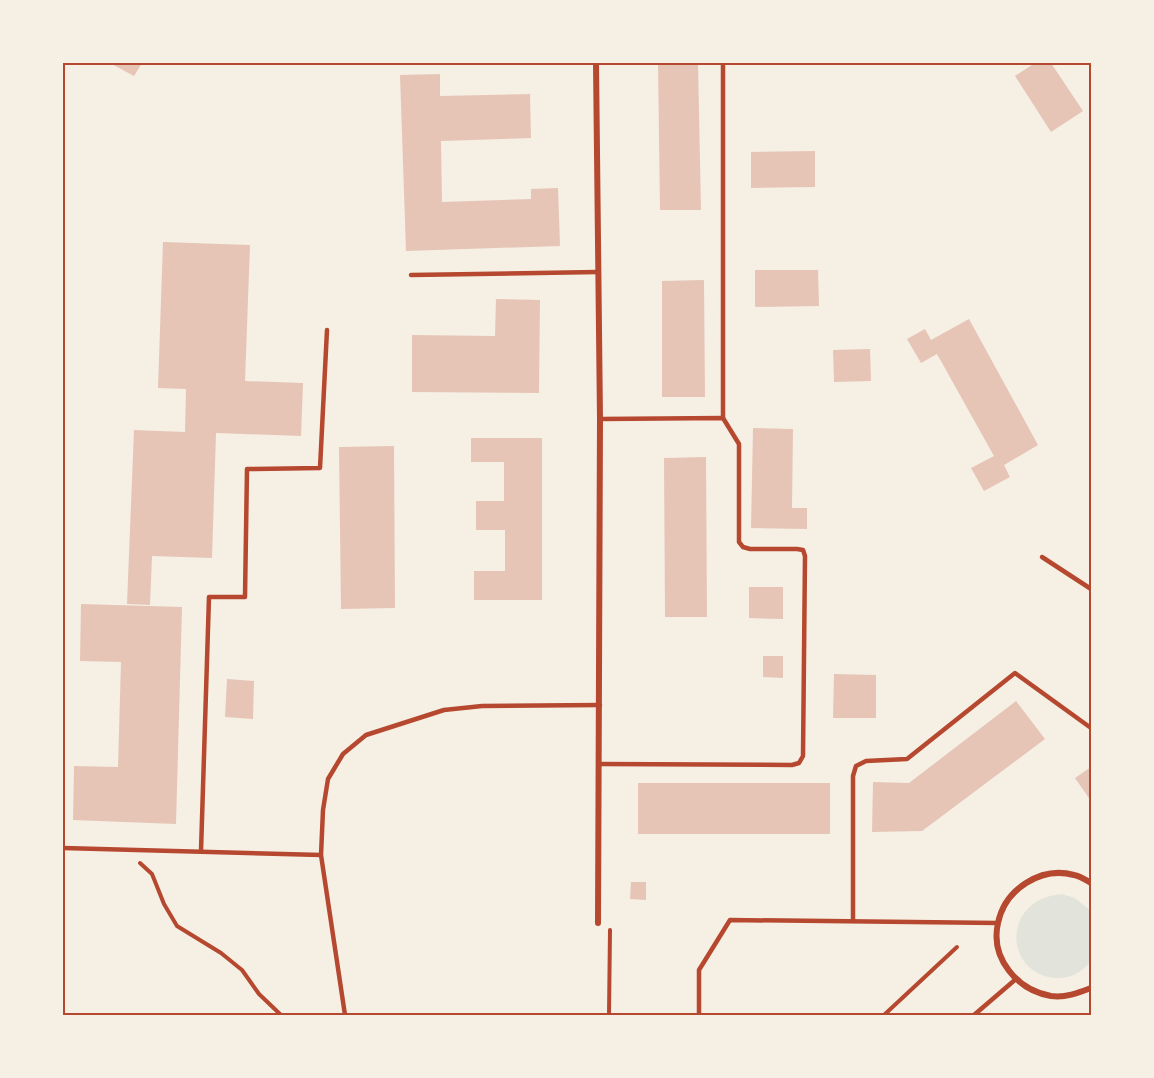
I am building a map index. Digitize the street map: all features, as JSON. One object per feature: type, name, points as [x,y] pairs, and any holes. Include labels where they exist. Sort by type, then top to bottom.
[{"type":"street","points":[[596,63],[600,418],[597,923]]},
{"type":"street","points":[[1091,883],[1075,875],[1055,873],[1035,877],[1018,888],[1005,904],[998,923],[997,944],[1004,963],[1016,980],[1033,991],[1053,996],[1073,995],[1091,988]]},
{"type":"lane","points":[[599,764],[792,765],[799,763],[803,756],[805,556],[803,550],[750,549],[739,542],[739,444],[723,418],[723,63]]},
{"type":"lane","points":[[411,275],[598,272]]},
{"type":"lane","points":[[201,851],[209,597],[245,597],[247,469],[320,468],[327,330]]},
{"type":"lane","points":[[600,418],[723,418]]},
{"type":"lane","points":[[1042,558],[1091,589]]},
{"type":"lane","points":[[853,921],[853,776],[856,766],[866,761],[908,759],[1015,673],[1091,728]]},
{"type":"lane","points":[[345,1015],[321,855],[323,810],[328,779],[343,754],[366,735],[444,710],[482,705],[600,705]]},
{"type":"lane","points":[[63,848],[321,855]]},
{"type":"lane","points":[[699,1015],[699,970],[730,920],[998,923]]},
{"type":"lane","points":[[974,1015],[1016,980]]},
{"type":"path","points":[[126,849],[152,874],[164,904],[177,926],[242,970],[259,994],[281,1015]]},
{"type":"path","points":[[609,1015],[610,924]]},
{"type":"path","points":[[884,1015],[957,946]]},
{"type":"shaded area","points":[[1062,894],[1075,898],[1091,911],[1091,961],[1075,974],[1054,978],[1037,973],[1026,963],[1018,951],[1016,936],[1019,921],[1028,909],[1042,899]]},
{"type":"building","points":[[110,63],[142,63],[134,76]]},
{"type":"building","points":[[658,63],[698,63],[701,210],[660,210]]},
{"type":"building","points":[[1035,63],[1051,63],[1083,111],[1051,132],[1015,76]]},
{"type":"building","points":[[440,74],[440,96],[530,94],[531,138],[441,141],[442,202],[531,199],[531,189],[558,188],[560,246],[406,251],[400,75]]},
{"type":"building","points":[[815,151],[815,187],[751,188],[751,152]]},
{"type":"building","points":[[163,242],[250,245],[245,381],[303,383],[301,436],[216,433],[212,558],[152,556],[150,605],[127,604],[134,430],[185,432],[186,389],[158,388]]},
{"type":"building","points":[[755,270],[818,270],[819,306],[755,307]]},
{"type":"building","points":[[704,280],[705,397],[662,397],[662,281]]},
{"type":"building","points":[[496,299],[540,300],[539,393],[412,392],[412,335],[495,336]]},
{"type":"building","points":[[969,319],[1038,445],[1004,465],[1010,477],[984,491],[971,468],[994,456],[937,354],[921,363],[907,339],[925,329],[931,340]]},
{"type":"building","points":[[870,349],[871,381],[834,382],[833,350]]},
{"type":"building","points":[[753,428],[793,429],[792,508],[807,508],[807,529],[751,528]]},
{"type":"building","points":[[471,438],[542,438],[542,600],[474,600],[474,571],[505,571],[505,530],[476,530],[476,501],[504,501],[504,462],[471,462]]},
{"type":"building","points":[[394,446],[395,608],[341,609],[339,447]]},
{"type":"building","points":[[706,457],[707,617],[665,617],[664,458]]},
{"type":"building","points":[[749,587],[783,587],[783,619],[749,618]]},
{"type":"building","points":[[81,604],[182,607],[176,824],[73,820],[74,766],[118,767],[121,662],[80,661]]},
{"type":"building","points":[[763,656],[783,656],[783,678],[763,677]]},
{"type":"building","points":[[834,674],[876,675],[876,718],[833,718]]},
{"type":"building","points":[[227,679],[254,681],[253,719],[225,717]]},
{"type":"building","points":[[1016,701],[1045,739],[922,831],[872,832],[873,782],[909,783]]},
{"type":"building","points":[[1091,767],[1091,801],[1075,778]]},
{"type":"building","points":[[638,783],[830,783],[830,834],[638,834]]},
{"type":"building","points":[[631,882],[646,882],[646,900],[630,899]]}]
